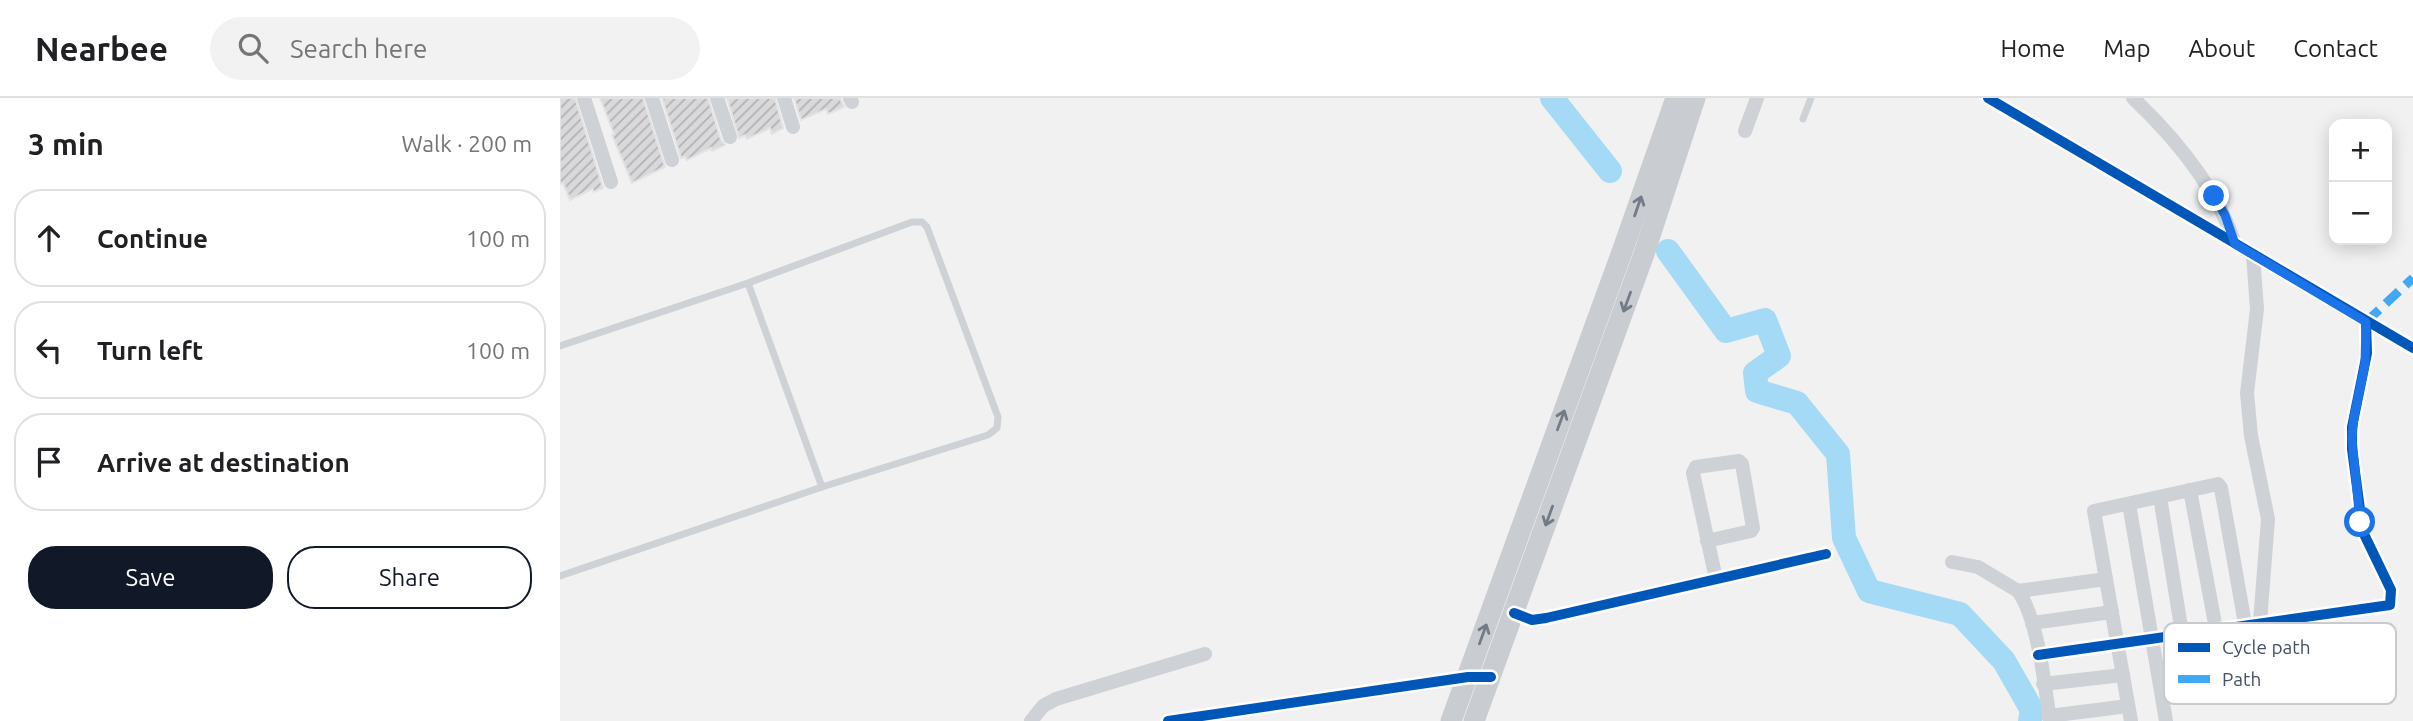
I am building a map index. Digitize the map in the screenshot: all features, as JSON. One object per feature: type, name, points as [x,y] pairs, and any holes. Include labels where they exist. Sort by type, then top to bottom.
[{"type":"main road","points":[[1451,721],[1676,98]]},
{"type":"main road","points":[[1474,721],[1644,254],[1695,98]]},
{"type":"street","points":[[584,98],[611,182]]},
{"type":"street","points":[[652,98],[672,160]]},
{"type":"street","points":[[717,98],[730,137]]},
{"type":"street","points":[[784,98],[793,127]]},
{"type":"street","points":[[1745,131],[1757,98]]},
{"type":"street","points":[[1988,98],[2413,348]]},
{"type":"street","points":[[2133,98],[2177,146],[2214,196],[2225,215],[2235,244]]},
{"type":"street","points":[[2253,255],[2257,309],[2247,403],[2268,519],[2253,623]]},
{"type":"street","points":[[2253,623],[2386,607],[2391,602],[2391,590],[2362,532],[2352,449],[2352,427],[2367,353],[2366,322]]},
{"type":"street","points":[[1707,541],[1751,531],[1753,528],[1742,464],[1739,461],[1694,470],[1707,541],[1716,579]]},
{"type":"street","points":[[1952,562],[1978,567],[2018,591],[2032,623],[2050,719],[2129,714],[2094,511],[2218,484],[2253,623]]},
{"type":"street","points":[[2190,490],[2215,623]]},
{"type":"street","points":[[2160,497],[2180,623]]},
{"type":"street","points":[[2129,504],[2166,721]]},
{"type":"street","points":[[1514,613],[1532,620],[1546,618],[1826,554]]},
{"type":"street","points":[[2018,591],[2106,579]]},
{"type":"street","points":[[2032,623],[2112,612]]},
{"type":"street","points":[[2038,655],[2164,636]]},
{"type":"street","points":[[1031,721],[1043,706],[1056,699],[1205,654]]},
{"type":"street","points":[[2043,684],[2123,675]]},
{"type":"street","points":[[1168,721],[1468,677],[1491,677]]},
{"type":"lane","points":[[1803,119],[1811,98]]},
{"type":"lane","points":[[560,346],[747,283],[912,222],[922,222],[927,228],[998,417],[997,428],[988,435],[822,487],[560,576]]},
{"type":"lane","points":[[747,283],[822,487]]},
{"type":"building","points":[[560,98],[575,98],[603,188],[594,192],[592,189],[570,200],[563,183],[560,184]]},
{"type":"building","points":[[600,98],[643,98],[665,167],[632,183]]},
{"type":"building","points":[[662,98],[708,98],[725,145],[712,151],[711,148],[687,160],[685,157],[681,158]]},
{"type":"building","points":[[727,98],[775,98],[783,128],[772,134],[770,128],[747,139],[745,135],[739,138]]},
{"type":"building","points":[[794,98],[840,98],[844,107],[828,114],[826,109],[801,120]]},
{"type":"waterway","points":[[1552,98],[1610,171]]},
{"type":"waterway","points":[[1668,251],[1726,331],[1765,320],[1779,356],[1755,373],[1757,391],[1797,403],[1838,454],[1844,538],[1869,591],[1960,614],[2004,661],[2032,710],[2030,721]]},
{"type":"marked path","points":[[2366,322],[2413,278]]},
{"type":"cycle path","points":[[1988,98],[2413,348]]},
{"type":"cycle path","points":[[2263,623],[2390,605],[2391,590],[2363,532],[2352,449],[2352,427],[2367,353],[2366,322]]},
{"type":"cycle path","points":[[1514,613],[1532,620],[1546,618],[1826,554]]},
{"type":"cycle path","points":[[2038,655],[2164,637]]},
{"type":"cycle path","points":[[1168,721],[1468,677],[1491,677]]},
{"type":"route","points":[[2214,196],[2225,215],[2235,244],[2366,322],[2365,364],[2352,427],[2360,522]]}]
